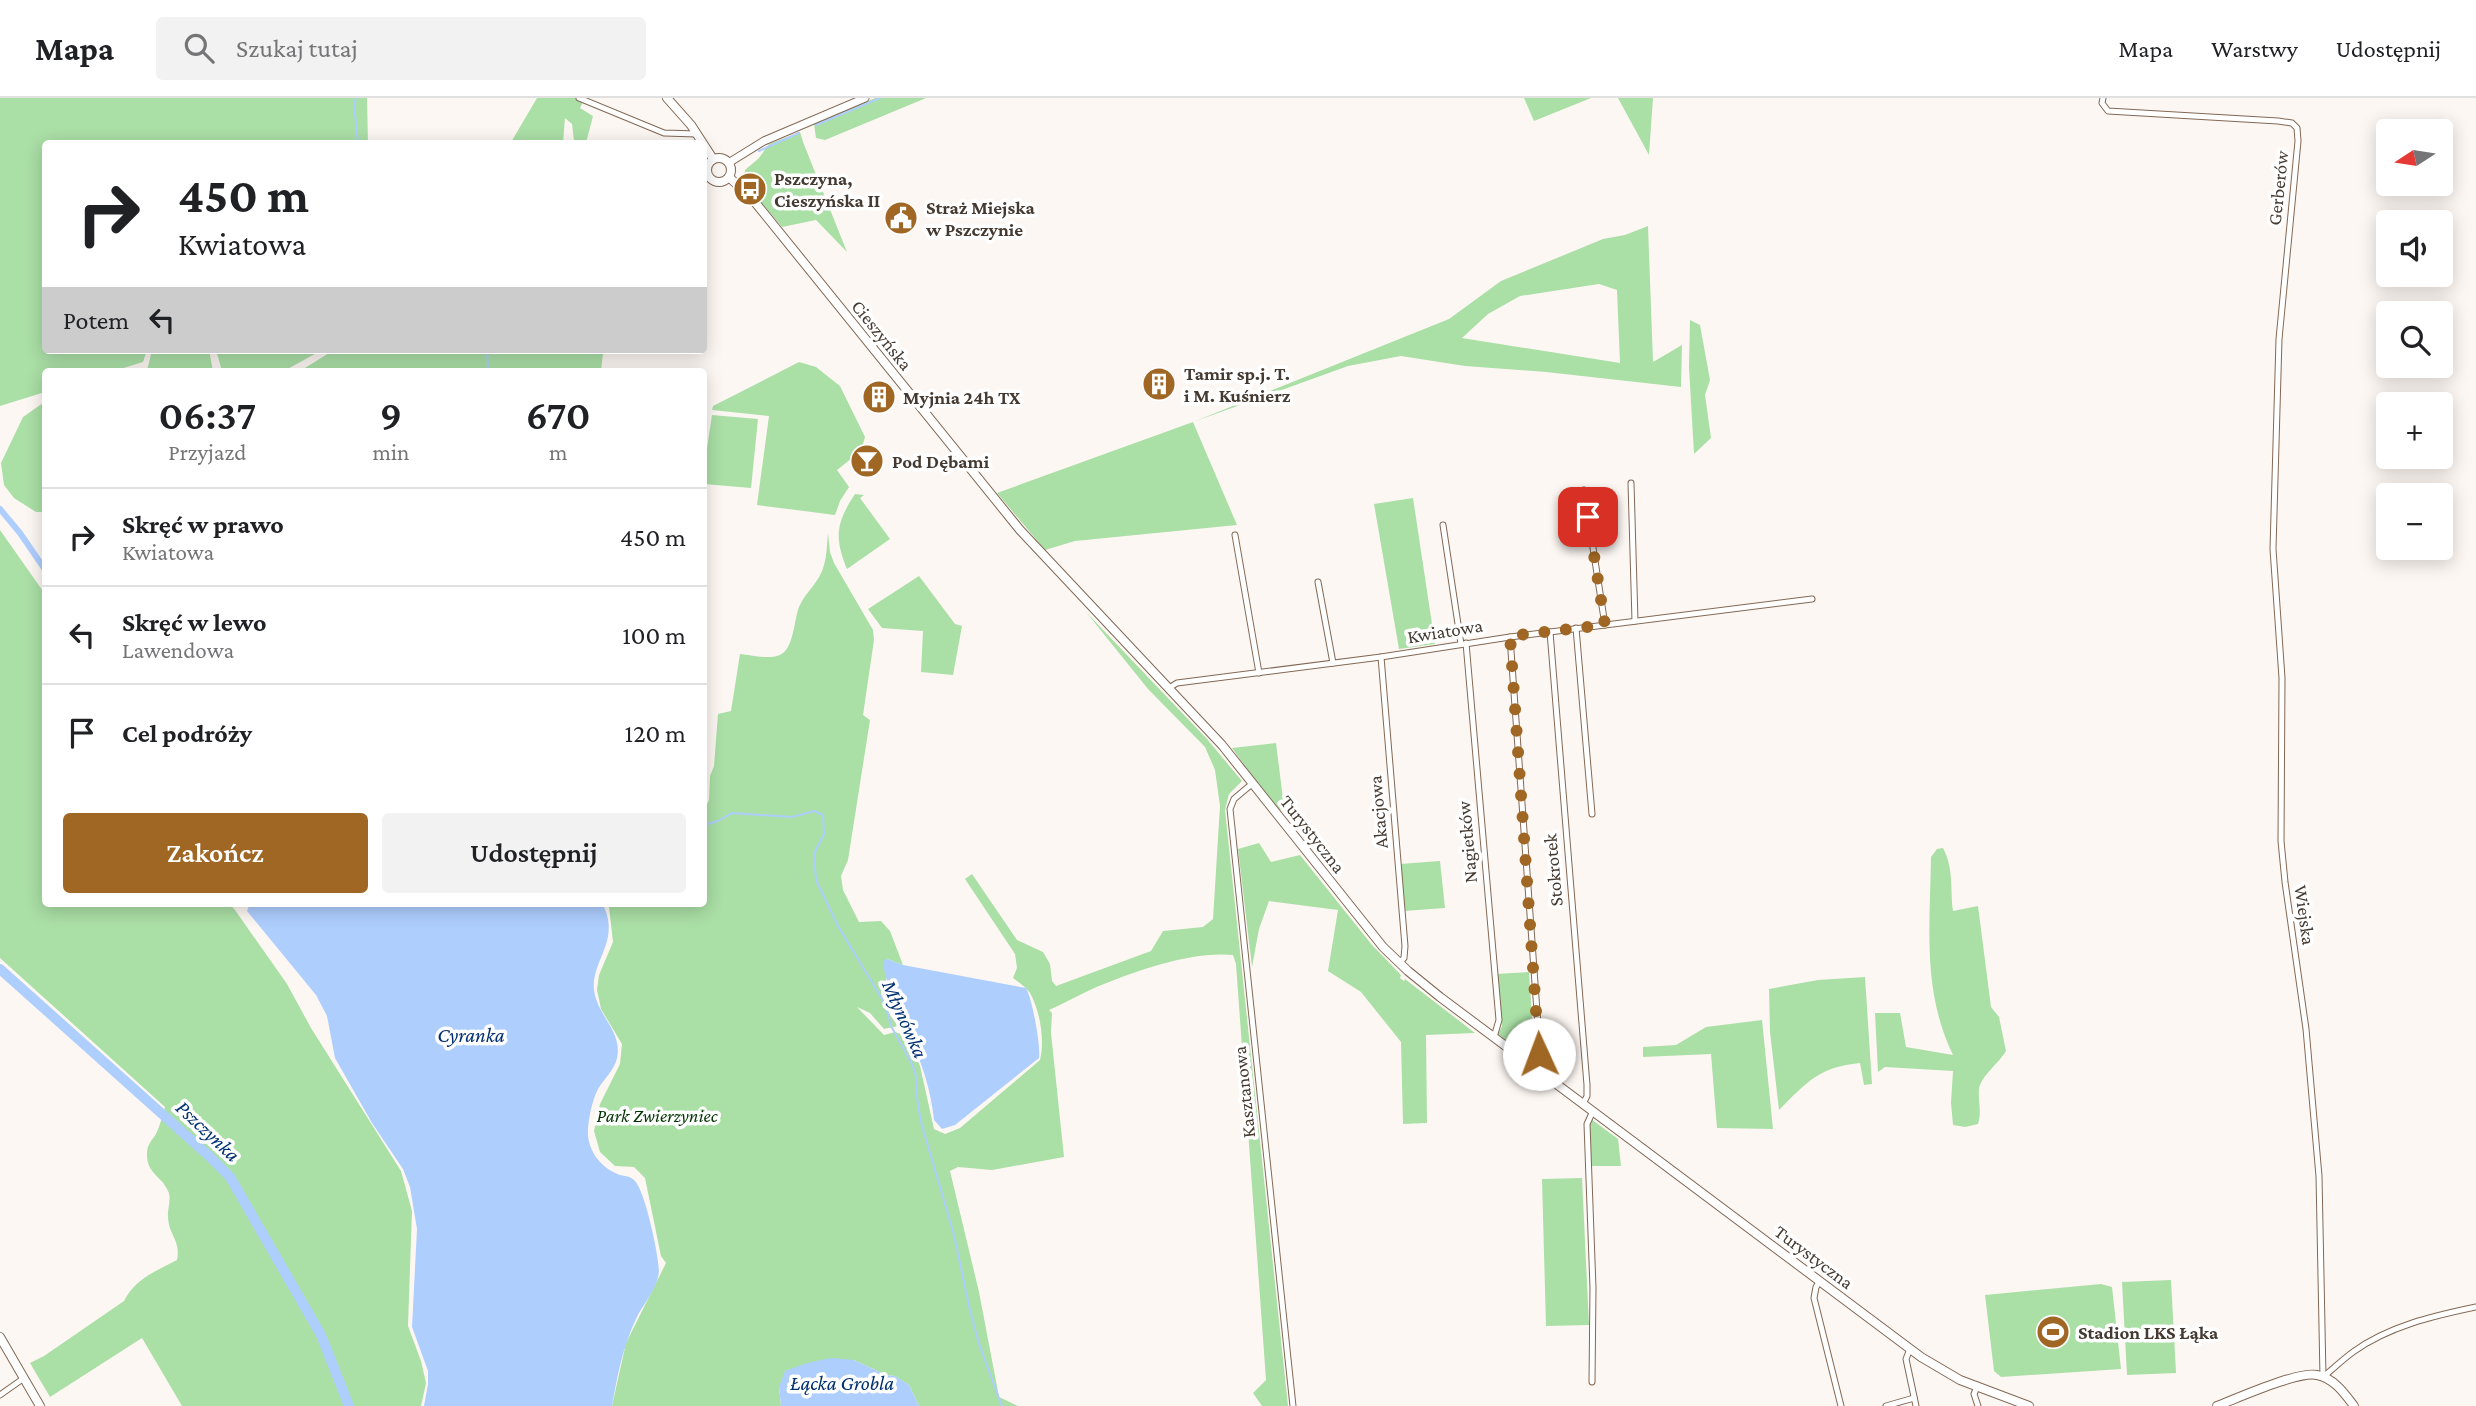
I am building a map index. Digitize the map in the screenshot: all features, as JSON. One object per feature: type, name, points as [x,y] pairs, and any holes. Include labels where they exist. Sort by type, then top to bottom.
[{"type":"main road","points":[[667,98],[685,116],[701,140]]},
{"type":"main road","points":[[707,150],[713,159]]},
{"type":"main road","points":[[707,167],[713,159],[722,158],[730,162],[732,170],[729,177],[723,181],[716,182],[707,174]]},
{"type":"main road","name":"Cieszyńska","points":[[729,177],[751,198],[1035,547]]},
{"type":"main road","name":"Turystyczna","points":[[1035,547],[1216,739],[1399,963],[1910,1349],[1941,1370],[1977,1387],[2029,1406]]},
{"type":"main road","points":[[0,1337],[40,1406]]},
{"type":"main road","points":[[2217,1406],[2298,1376],[2315,1374],[2342,1389],[2354,1406]]},
{"type":"street","points":[[579,98],[664,133],[697,134]]},
{"type":"street","points":[[730,162],[764,141],[864,98]]},
{"type":"street","name":"Gerberów","points":[[2103,98],[2102,103],[2108,111],[2278,121],[2292,123],[2297,128],[2281,317],[2275,457]]},
{"type":"street","points":[[679,132],[685,116]]},
{"type":"street","name":"Wiejska","points":[[2275,457],[2273,549],[2282,678],[2281,841],[2306,1029],[2319,1176],[2323,1377]]},
{"type":"street","points":[[1631,483],[1635,621]]},
{"type":"street","points":[[1584,490],[1605,625]]},
{"type":"street","name":"Nagietków","points":[[1443,525],[1464,644],[1499,1020],[1494,1037]]},
{"type":"street","points":[[1235,535],[1259,673]]},
{"type":"street","points":[[1318,582],[1333,663]]},
{"type":"street","name":"Kwiatowa","points":[[1169,688],[1177,683],[1381,657],[1510,636],[1812,599]]},
{"type":"street","points":[[1576,628],[1592,814]]},
{"type":"street","name":"Stokrotek","points":[[1549,632],[1587,1085],[1587,1096],[1583,1104]]},
{"type":"street","points":[[1510,636],[1539,1039],[1535,1068]]},
{"type":"street","name":"Akacjowa","points":[[1381,657],[1406,949],[1404,958],[1399,963]]},
{"type":"street","name":"Kasztanowa","points":[[1253,783],[1234,799],[1230,809],[1293,1406]]},
{"type":"street","points":[[1592,1382],[1587,1124],[1593,1111]]},
{"type":"street","points":[[1820,1281],[1814,1298],[1841,1406]]},
{"type":"street","points":[[2323,1377],[2355,1351],[2398,1328],[2432,1316],[2476,1307]]},
{"type":"street","points":[[1910,1349],[1906,1359],[1916,1406]]},
{"type":"street","points":[[0,1395],[24,1378]]},
{"type":"street","points":[[1977,1387],[1974,1394],[1978,1406]]},
{"type":"street","points":[[1886,1406],[1914,1398]]},
{"type":"green space","points":[[0,98],[367,98],[368,140],[42,140],[42,354],[146,354],[143,362],[124,368],[42,368],[42,393],[0,406]]},
{"type":"green space","points":[[537,98],[575,98],[583,102],[580,108],[593,116],[587,140],[574,140],[572,124],[565,118],[563,140],[512,140]]},
{"type":"green space","points":[[875,98],[926,98],[825,140],[816,138],[814,124]]},
{"type":"green space","points":[[1524,98],[1591,98],[1534,121]]},
{"type":"green space","points":[[1618,98],[1653,98],[1649,155]]},
{"type":"green space","points":[[800,132],[847,252],[816,220],[782,227],[744,182],[745,170],[759,158],[769,144]]},
{"type":"green space","points":[[1648,226],[1653,362],[1682,345],[1681,387],[1465,366],[1401,356],[1348,366],[1193,422],[1449,319],[1501,281],[1603,239],[1625,235]],"holes":[[[1599,284],[1617,290],[1620,363],[1462,338],[1488,314],[1520,296]]]},
{"type":"green space","points":[[1690,320],[1700,325],[1710,380],[1705,395],[1711,438],[1694,454],[1689,367]]},
{"type":"green space","points":[[151,354],[210,354],[212,368],[148,368]]},
{"type":"green space","points":[[217,354],[315,354],[289,368],[221,368]]},
{"type":"green space","points":[[328,354],[603,354],[601,368],[305,368]]},
{"type":"green space","points":[[799,362],[816,367],[840,386],[865,437],[861,451],[837,470],[849,487],[835,515],[757,505],[769,416],[712,410],[713,406]]},
{"type":"green space","points":[[42,404],[42,512],[36,512],[14,498],[4,485],[1,463],[23,417]]},
{"type":"green space","points":[[712,415],[758,419],[751,488],[707,484],[707,449]]},
{"type":"green space","points":[[1193,422],[1237,525],[1075,541],[1045,550],[997,493]]},
{"type":"green space","points":[[855,494],[864,495],[860,498],[890,539],[847,569],[840,548],[839,530],[844,513]]},
{"type":"green space","points":[[1413,498],[1435,644],[1399,649],[1374,504]]},
{"type":"green space","points":[[0,530],[42,590],[42,907],[232,907],[235,910],[287,984],[311,1028],[401,1171],[412,1211],[408,1326],[426,1383],[421,1406],[182,1406],[142,1338],[50,1397],[30,1363],[124,1301],[140,1281],[177,1260],[176,1243],[169,1224],[169,1194],[147,1160],[148,1148],[165,1107],[0,958]]},
{"type":"green space","name":"Park Zwierzyniec","points":[[828,533],[834,563],[873,630],[874,640],[863,715],[870,720],[848,860],[841,876],[843,890],[859,922],[881,921],[890,931],[903,965],[887,959],[884,968],[887,977],[881,994],[898,1026],[884,1029],[870,1013],[857,1007],[884,1035],[895,1032],[907,1036],[920,1066],[934,1129],[945,1134],[960,1128],[1040,1060],[1042,1044],[1041,1026],[1034,1000],[1013,978],[1017,968],[1015,954],[965,879],[972,874],[1017,940],[1043,952],[1050,964],[1052,981],[1056,986],[1151,951],[1163,931],[1203,927],[1213,919],[1220,806],[1215,770],[1205,747],[1148,689],[1086,612],[1207,739],[1242,781],[1229,794],[1225,810],[1288,1406],[1262,1406],[1253,1393],[1266,1380],[1236,964],[1233,955],[1217,954],[1184,958],[1151,967],[1097,987],[1049,1010],[1052,1013],[1051,1033],[1064,1157],[992,1170],[958,1167],[950,1171],[979,1292],[999,1397],[1018,1406],[919,1406],[909,1385],[895,1376],[886,1375],[854,1360],[779,1387],[781,1406],[612,1406],[626,1343],[666,1263],[661,1256],[645,1178],[634,1167],[615,1166],[600,1152],[594,1131],[600,1104],[620,1064],[622,1044],[601,1009],[597,990],[599,975],[613,942],[609,907],[707,907],[707,804],[710,776],[714,766],[718,714],[731,711],[740,654],[774,657],[787,649],[799,607],[822,571]]},
{"type":"green space","points":[[919,576],[955,624],[962,626],[953,675],[921,672],[923,631],[882,628],[868,609]]},
{"type":"green space","points":[[1276,743],[1284,807],[1278,812],[1232,748]]},
{"type":"green space","points":[[1259,843],[1271,862],[1300,855],[1372,945],[1401,975],[1400,978],[1404,981],[1405,979],[1475,1033],[1426,1035],[1427,1123],[1403,1124],[1401,1042],[1361,992],[1328,971],[1338,910],[1269,901],[1259,929],[1252,967],[1238,849]]},
{"type":"green space","points":[[1943,848],[1950,871],[1953,911],[1978,906],[1991,1007],[1999,1017],[2006,1051],[1980,1084],[1978,1124],[1965,1127],[1953,1125],[1953,1071],[1885,1067],[1878,1072],[1875,1013],[1900,1013],[1906,1047],[1953,1055],[1936,1007],[1930,958],[1931,857],[1937,849]]},
{"type":"green space","points":[[1440,861],[1445,908],[1404,911],[1400,864]]},
{"type":"green space","points":[[1529,972],[1535,1062],[1498,1034],[1502,1026],[1496,974]]},
{"type":"green space","points":[[1865,977],[1872,1084],[1864,1085],[1860,1063],[1834,1068],[1806,1084],[1779,1110],[1770,1032],[1769,989],[1818,980]]},
{"type":"green space","points":[[1762,1020],[1773,1129],[1717,1128],[1711,1054],[1643,1057],[1643,1047],[1676,1045],[1706,1027]]},
{"type":"green space","points":[[1591,1119],[1618,1139],[1621,1166],[1590,1166]]},
{"type":"green space","points":[[1582,1178],[1589,1325],[1546,1326],[1542,1179]]},
{"type":"green space","points":[[2171,1280],[2176,1373],[2127,1375],[2122,1282]]},
{"type":"green space","name":"Stadion LKS Łąka","points":[[2101,1284],[2112,1287],[2121,1369],[2001,1377],[1994,1371],[1985,1295]]},
{"type":"water","name":"Cyranka","points":[[248,907],[604,907],[609,928],[594,979],[594,990],[618,1049],[614,1066],[594,1099],[588,1136],[591,1149],[603,1165],[631,1178],[638,1186],[651,1224],[659,1271],[656,1284],[627,1340],[612,1406],[424,1406],[428,1371],[412,1327],[417,1229],[410,1187],[403,1169],[372,1123],[335,1058],[327,1016],[316,995],[247,911]]},
{"type":"water","points":[[883,960],[903,965],[1026,988],[1036,1022],[1039,1058],[955,1125],[942,1129],[934,1120],[922,1067],[905,1018],[888,982]]},
{"type":"water","name":"Łącka Grobla","points":[[831,1358],[854,1360],[886,1375],[895,1376],[909,1385],[919,1406],[781,1406],[779,1387],[785,1371]]},
{"type":"waterway","name":"Młynówka","points":[[356,98],[354,104],[358,140]]},
{"type":"waterway","points":[[816,125],[880,98]]},
{"type":"waterway","points":[[759,151],[799,133]]},
{"type":"waterway","name":"Młynówka","points":[[487,354],[488,368]]},
{"type":"waterway","points":[[0,509],[42,565]]},
{"type":"waterway","name":"Młynówka","points":[[707,824],[732,813],[792,817],[814,811],[823,815],[824,834],[814,854],[816,880],[838,926],[885,1004],[891,1026],[912,1064],[917,1079],[916,1092],[921,1122],[954,1235],[969,1306],[979,1344],[1002,1406]]},
{"type":"waterway","name":"Pszczynka","points":[[0,969],[230,1177],[321,1335],[349,1406]]},
{"type":"place","name":"Pszczyna, Cieszyńska II","points":[[750,189]]},
{"type":"place","name":"Straż Miejska w Pszczynie","points":[[901,218]]},
{"type":"place","name":"Tamir sp.j. T. i M. Kuśnierz","points":[[1159,384]]},
{"type":"place","name":"Myjnia 24h TX","points":[[879,397]]},
{"type":"place","name":"Pod Dębami","points":[[867,461]]},
{"type":"place","name":"Stadion LKS Łąka","points":[[2053,1332]]},
{"type":"route","points":[[1539,1054],[1510,636],[1605,625],[1588,517]]}]
